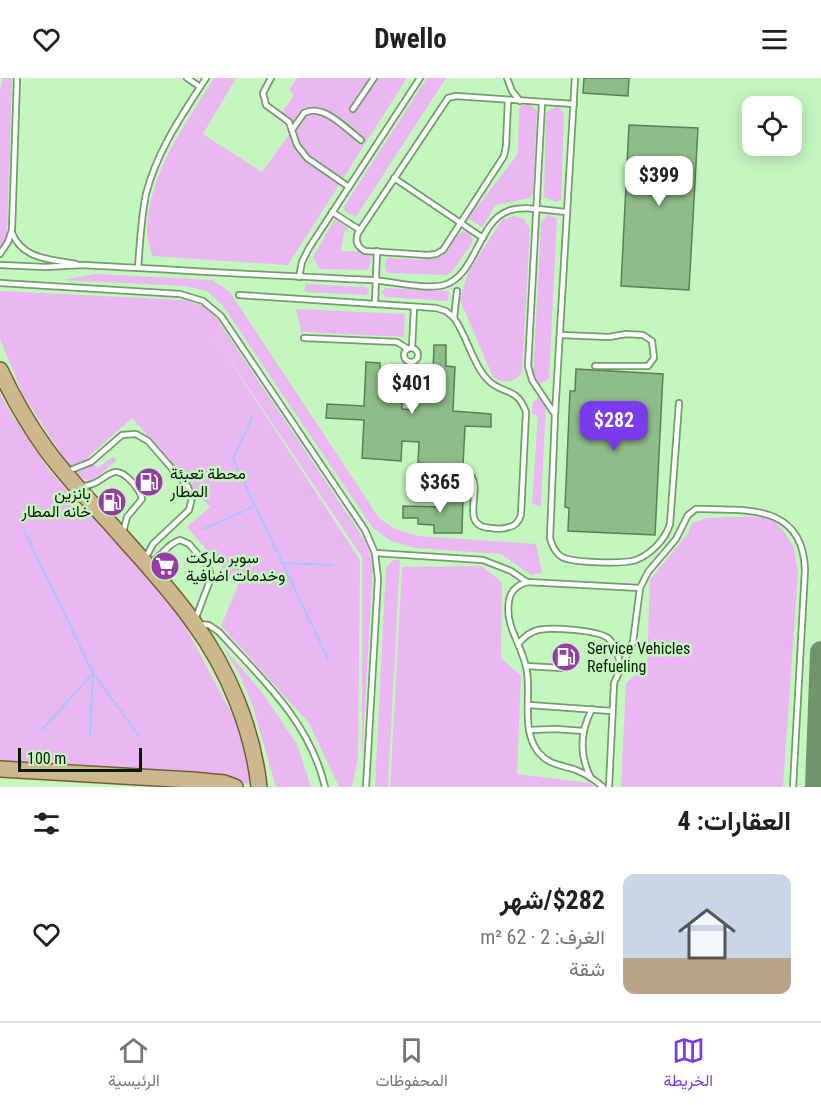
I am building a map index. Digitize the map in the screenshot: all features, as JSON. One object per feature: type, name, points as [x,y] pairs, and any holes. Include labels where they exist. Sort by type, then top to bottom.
[{"type":"main road","points":[[0,370],[33,430],[64,472],[146,563],[195,623],[220,666],[239,709],[252,749],[259,787]]},
{"type":"main road","points":[[0,769],[189,784],[224,783],[235,787]]},
{"type":"lane","points":[[0,254],[12,230],[17,78]]},
{"type":"lane","points":[[187,78],[200,87]]},
{"type":"lane","points":[[138,268],[141,223],[151,178],[169,136],[206,78]]},
{"type":"lane","points":[[271,78],[263,93],[264,102],[269,108],[286,118],[303,154],[349,187]]},
{"type":"lane","points":[[353,109],[374,78]]},
{"type":"lane","points":[[299,277],[305,255],[420,78]]},
{"type":"lane","points":[[507,78],[512,91],[520,101]]},
{"type":"lane","points":[[575,78],[550,538],[554,549],[561,556],[572,560],[625,562],[644,555],[658,544],[668,530],[679,403]]},
{"type":"lane","points":[[508,100],[504,156],[445,248],[436,254],[365,251],[359,247],[356,240],[360,230],[448,98],[456,96],[574,104]]},
{"type":"lane","points":[[542,103],[528,366],[532,380],[555,414]]},
{"type":"lane","points":[[292,130],[304,113],[318,110],[361,140]]},
{"type":"lane","points":[[394,178],[483,238]]},
{"type":"lane","points":[[0,266],[83,265],[376,280],[431,286],[450,283],[460,275],[496,219],[507,211],[567,212]]},
{"type":"lane","points":[[333,212],[360,230]]},
{"type":"lane","points":[[12,230],[21,248],[32,255],[83,265]]},
{"type":"lane","points":[[375,304],[377,251]]},
{"type":"lane","points":[[0,283],[180,294],[210,305],[226,323],[365,530],[375,553],[378,579],[366,787]]},
{"type":"lane","points":[[454,318],[457,291]]},
{"type":"lane","points":[[239,295],[441,309],[454,318],[485,377],[494,386],[514,393],[524,405],[526,412],[521,515],[518,522],[508,528],[480,526],[473,513],[473,480],[469,473],[462,470],[440,472],[436,480],[436,493]]},
{"type":"lane","points":[[304,338],[397,342],[410,348],[414,307]]},
{"type":"lane","points":[[561,335],[609,337],[643,334],[652,340],[654,358],[648,366],[595,366]]},
{"type":"lane","points":[[64,472],[91,462],[122,435],[136,434],[148,441],[188,487],[192,498],[189,510],[151,547],[146,563]]},
{"type":"lane","points":[[75,485],[84,487],[94,485],[114,471],[120,471],[126,475],[141,493],[142,499],[125,520],[124,538]]},
{"type":"lane","points":[[609,787],[614,683],[633,642],[640,588],[648,572],[676,539],[685,519],[696,509],[761,511],[781,521],[792,531],[801,546],[805,570],[793,787]]},
{"type":"lane","points":[[146,563],[156,560],[170,545],[180,540],[189,544],[207,565],[210,579],[195,623],[205,623],[216,629],[289,709],[309,741],[325,787]]},
{"type":"lane","points":[[375,553],[483,560],[502,566],[527,582],[640,588]]},
{"type":"lane","points":[[527,582],[517,587],[509,602],[509,622],[526,666],[529,730],[532,742],[543,758],[575,770],[603,787]]},
{"type":"lane","points":[[519,644],[529,634],[541,629],[597,633],[607,638],[615,646],[621,668]]},
{"type":"lane","points":[[526,666],[561,668]]},
{"type":"lane","points":[[529,705],[612,711]]},
{"type":"lane","points":[[591,778],[583,756],[583,732],[592,709]]},
{"type":"lane","points":[[529,730],[556,729],[583,732]]},
{"type":"shaded area","points":[[3,78],[12,78],[7,231],[0,249],[0,91]]},
{"type":"shaded area","points":[[214,78],[236,78],[203,134],[262,172],[294,127],[281,114],[294,95],[289,90],[297,78],[407,78],[288,265],[152,256],[147,229],[154,188],[170,150]]},
{"type":"shaded area","points":[[427,78],[446,78],[356,217],[346,212],[343,208]]},
{"type":"shaded area","points":[[529,104],[537,111],[533,192],[530,198],[495,205],[482,228],[468,218],[518,154],[519,110],[521,106]]},
{"type":"shaded area","points":[[558,107],[564,114],[561,200],[556,202],[544,197],[546,113]]},
{"type":"shaded area","points":[[547,215],[557,218],[549,379],[540,384],[533,379],[541,223]]},
{"type":"shaded area","points":[[514,216],[524,219],[530,229],[522,372],[513,380],[501,381],[493,377],[460,300],[468,272],[502,220]]},
{"type":"shaded area","points":[[335,219],[348,228],[344,234],[341,251],[364,252],[369,255],[371,262],[367,270],[320,269],[313,257]]},
{"type":"shaded area","points":[[464,231],[470,233],[473,239],[451,273],[447,275],[388,273],[385,264],[388,258],[427,259],[441,256]]},
{"type":"shaded area","points":[[96,274],[212,280],[230,292],[379,518],[393,528],[417,536],[536,544],[542,573],[531,575],[501,554],[414,548],[391,541],[372,527],[223,306],[207,291],[185,286],[62,280]]},
{"type":"shaded area","points":[[306,284],[366,287],[369,290],[367,295],[306,292],[304,290]]},
{"type":"shaded area","points":[[385,288],[449,291],[448,301],[385,297],[382,293]]},
{"type":"shaded area","points":[[0,291],[184,300],[203,306],[215,316],[366,542],[373,563],[362,761],[362,557],[212,333],[360,560],[358,758],[352,787],[339,787],[309,723],[221,626],[238,586],[187,527],[210,507],[132,418],[88,457],[97,468],[113,457],[117,460],[91,482],[75,475],[23,395],[0,339]]},
{"type":"shaded area","points":[[296,309],[405,314],[404,337],[301,332]]},
{"type":"shaded area","points":[[0,393],[8,409],[49,470],[162,594],[185,626],[239,727],[255,781],[246,784],[223,779],[0,764]]},
{"type":"shaded area","points":[[540,397],[546,404],[541,506],[532,504],[538,416],[532,414],[533,402]]},
{"type":"shaded area","points":[[769,516],[782,529],[794,547],[798,572],[783,787],[621,787],[626,683],[647,665],[650,580],[688,533],[692,523],[706,518]]},
{"type":"shaded area","points":[[393,560],[400,560],[388,787],[375,787],[386,568]]},
{"type":"shaded area","points":[[481,566],[502,582],[501,658],[521,676],[517,774],[590,783],[593,787],[390,787],[402,567]]},
{"type":"shaded area","points":[[223,647],[261,691],[297,744],[311,787],[276,787],[253,707],[241,677]]},
{"type":"building","points":[[584,78],[629,78],[628,96],[583,93]]},
{"type":"building","points":[[629,125],[698,128],[689,290],[621,286]]},
{"type":"building","points":[[434,345],[446,345],[446,366],[455,367],[453,411],[491,414],[491,427],[465,426],[463,466],[418,463],[419,442],[402,441],[401,461],[362,458],[364,420],[326,418],[327,404],[364,406],[366,362],[380,363],[380,369],[404,370],[402,409],[415,410],[418,371],[433,372]]},
{"type":"building","points":[[576,369],[663,374],[655,535],[568,531],[569,508],[565,507],[570,391],[575,391]]},
{"type":"building","points":[[449,490],[459,490],[459,496],[463,496],[462,533],[434,533],[434,525],[418,524],[418,518],[403,518],[403,506],[444,507],[444,496],[448,496]]},
{"type":"waterway","points":[[252,417],[233,459],[328,659]]},
{"type":"waterway","points":[[204,529],[255,506]]},
{"type":"waterway","points":[[24,530],[93,673],[139,736]]},
{"type":"waterway","points":[[282,563],[333,565]]},
{"type":"waterway","points":[[42,730],[93,673]]},
{"type":"waterway","points":[[90,736],[93,673]]},
{"type":"taxiway","points":[[816,787],[821,652]]},
{"type":"place","name":"محطة تعبئة المطار","points":[[149,482]]},
{"type":"place","name":"بانزين خانه المطار","points":[[112,502]]},
{"type":"place","name":"سوبر ماركت وخدمات اضافية","points":[[165,566]]},
{"type":"place","name":"Service Vehicles Refueling","points":[[566,657]]}]
